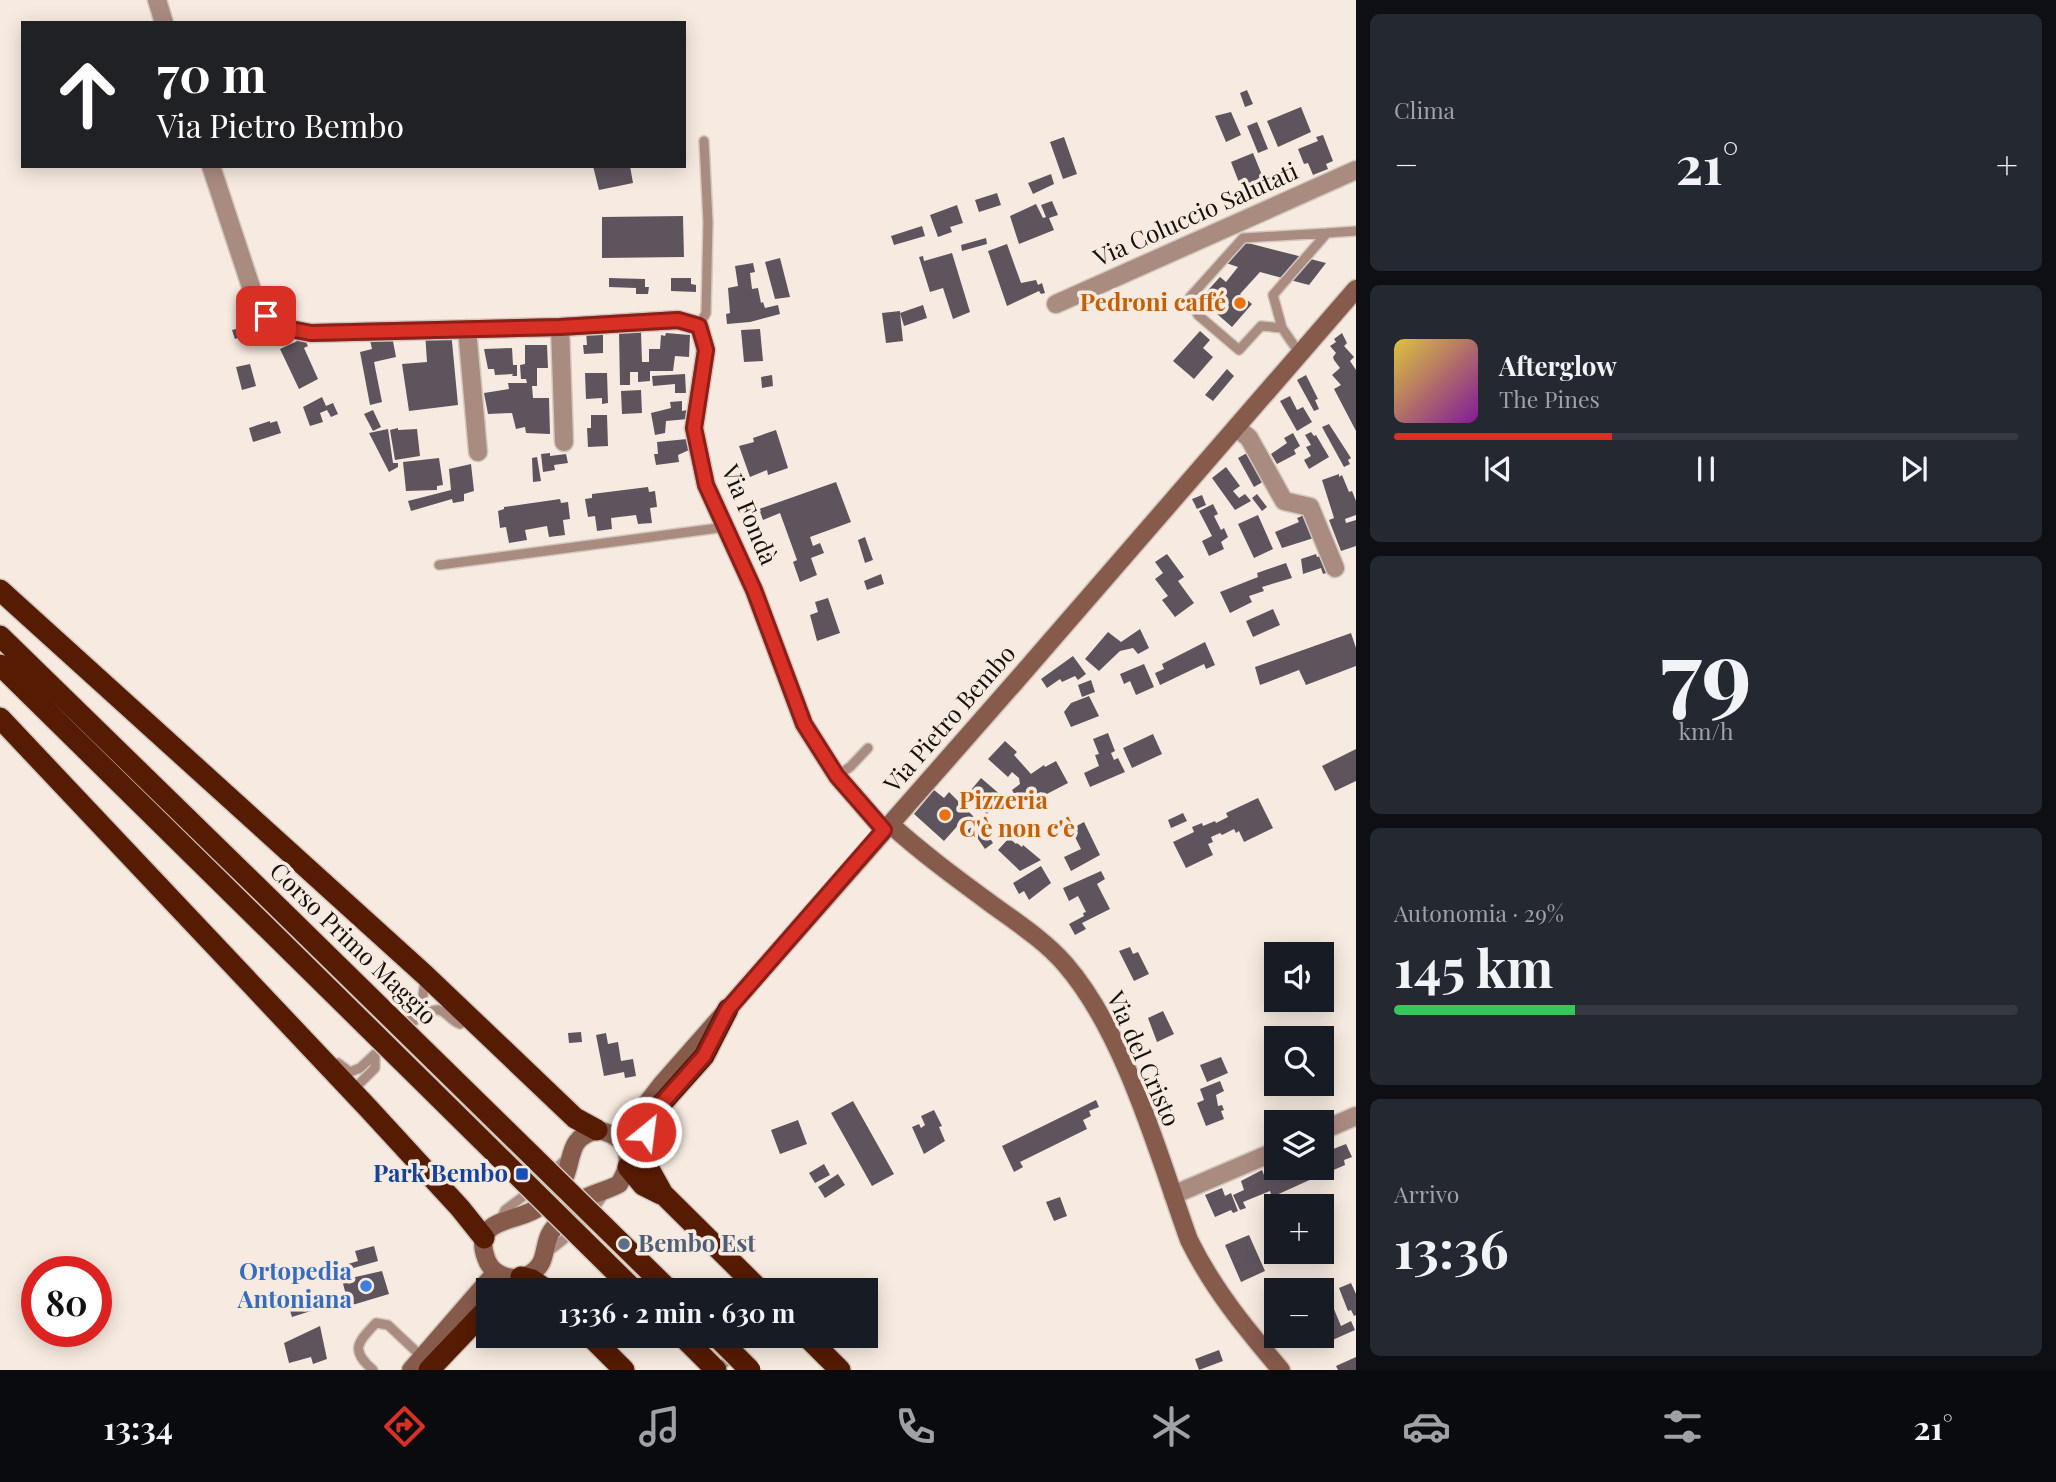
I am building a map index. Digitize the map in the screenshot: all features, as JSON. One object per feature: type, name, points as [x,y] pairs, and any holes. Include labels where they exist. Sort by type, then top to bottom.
[{"type":"highway","points":[[0,590],[472,1018],[575,1118],[597,1130]]},
{"type":"highway","name":"Corso Primo Maggio","points":[[0,636],[657,1278]]},
{"type":"highway","name":"Corso Primo Maggio","points":[[0,665],[622,1278]]},
{"type":"highway","points":[[0,718],[368,1108],[484,1238]]},
{"type":"highway","points":[[728,1009],[704,1056],[649,1121],[644,1147],[648,1167],[663,1194],[748,1278]]},
{"type":"highway","points":[[628,1167],[643,1185],[663,1194]]},
{"type":"highway","points":[[421,1366],[476,1318]]},
{"type":"highway","points":[[602,1348],[624,1370]]},
{"type":"highway","points":[[694,1348],[717,1370]]},
{"type":"highway","points":[[728,1348],[750,1370]]},
{"type":"highway","points":[[818,1348],[840,1370]]},
{"type":"main road","name":"Via Pietro Bembo","points":[[619,1139],[661,1085],[1356,289]]},
{"type":"main road","name":"Via del Cristo","points":[[887,827],[1037,937],[1065,963],[1090,997],[1127,1072],[1189,1240],[1214,1286],[1236,1317],[1281,1370]]},
{"type":"main road","points":[[597,1130],[619,1139],[627,1150],[628,1167],[619,1184],[581,1200],[552,1230],[540,1264],[533,1272],[521,1278],[502,1276],[496,1272],[485,1256],[484,1238],[499,1221],[527,1215],[537,1208],[561,1183],[575,1144],[587,1133],[597,1130]]},
{"type":"main road","points":[[421,1366],[496,1272]]},
{"type":"street","points":[[157,0],[163,21]]},
{"type":"street","points":[[212,168],[254,296],[266,316],[285,328],[311,333],[560,327],[678,320],[699,326]]},
{"type":"street","name":"Via Coluccio Salutati","points":[[1056,304],[1356,170]]},
{"type":"street","name":"Via Fondà","points":[[699,326],[706,350],[694,428],[706,485],[754,590],[804,724],[837,776],[887,827]]},
{"type":"street","points":[[560,327],[564,442]]},
{"type":"street","points":[[467,329],[478,452]]},
{"type":"street","points":[[1237,428],[1249,438],[1284,500],[1310,507],[1335,568]]},
{"type":"street","points":[[1334,1125],[1356,1116]]},
{"type":"street","points":[[1173,1195],[1264,1156]]},
{"type":"lane","points":[[699,326],[706,313],[708,222],[704,141]]},
{"type":"lane","points":[[1282,328],[1261,326],[1239,350],[1198,315],[1191,297],[1244,238],[1356,231]]},
{"type":"lane","points":[[1300,354],[1282,328],[1273,295],[1327,233]]},
{"type":"lane","points":[[439,565],[726,527]]},
{"type":"lane","points":[[837,776],[868,748]]},
{"type":"lane","points":[[398,1032],[422,1003],[426,991],[425,975]]},
{"type":"lane","points":[[406,1025],[435,1010],[460,1024],[472,1018]]},
{"type":"lane","points":[[314,1051],[333,1057],[350,1072],[360,1068],[390,1039]]},
{"type":"lane","points":[[368,1108],[360,1097],[358,1085],[375,1068],[375,1054]]},
{"type":"lane","points":[[373,1370],[361,1359],[357,1348],[360,1339],[376,1323],[388,1325],[421,1366]]},
{"type":"lane","points":[[717,1370],[739,1348]]},
{"type":"building","points":[[1247,90],[1253,104],[1245,107],[1240,93]]},
{"type":"building","points":[[1301,107],[1311,132],[1278,147],[1267,121]]},
{"type":"building","points":[[1231,112],[1241,135],[1226,142],[1215,116]]},
{"type":"building","points":[[1257,122],[1268,149],[1258,153],[1247,126]]},
{"type":"building","points":[[1323,135],[1333,161],[1326,164],[1328,169],[1313,175],[1308,163],[1304,164],[1298,149],[1318,141],[1316,137]]},
{"type":"building","points":[[1064,137],[1077,174],[1063,179],[1050,142]]},
{"type":"building","points":[[1253,153],[1264,180],[1267,179],[1271,187],[1245,198],[1231,162]]},
{"type":"building","points":[[594,168],[630,168],[633,183],[599,190]]},
{"type":"building","points":[[1051,174],[1054,184],[1033,194],[1028,183]]},
{"type":"building","points":[[997,193],[1001,205],[979,212],[975,200]]},
{"type":"building","points":[[1052,201],[1058,215],[1049,218],[1054,230],[1019,244],[1010,216],[1036,204],[1043,218],[1046,217],[1041,205]]},
{"type":"building","points":[[957,205],[963,223],[950,227],[952,232],[938,237],[930,215]]},
{"type":"building","points":[[683,216],[684,257],[602,258],[602,217]]},
{"type":"building","points":[[922,226],[925,236],[894,245],[891,236]]},
{"type":"building","points":[[986,238],[987,244],[962,251],[961,245]]},
{"type":"building","points":[[1244,242],[1326,263],[1309,285],[1260,272],[1240,294],[1252,304],[1232,327],[1200,299],[1220,277],[1226,282],[1238,267],[1226,263]]},
{"type":"building","points":[[1007,244],[1021,283],[1036,280],[1038,285],[1042,283],[1045,293],[1041,294],[1039,291],[1007,306],[988,251]]},
{"type":"building","points":[[952,253],[970,312],[953,319],[943,288],[930,292],[919,257],[923,256],[924,261]]},
{"type":"building","points":[[780,258],[790,297],[775,299],[765,262]]},
{"type":"building","points":[[753,263],[755,272],[750,273],[752,289],[758,288],[761,303],[763,302],[765,308],[778,305],[780,314],[750,322],[727,324],[726,314],[730,313],[728,288],[738,286],[735,266]]},
{"type":"building","points":[[609,278],[645,279],[645,287],[649,287],[648,294],[636,294],[636,288],[609,287]]},
{"type":"building","points":[[671,278],[691,278],[691,284],[696,285],[696,292],[671,291]]},
{"type":"building","points":[[923,305],[927,318],[904,326],[900,313]]},
{"type":"building","points":[[900,311],[903,341],[886,343],[882,313]]},
{"type":"building","points":[[241,328],[244,336],[235,339],[232,330]]},
{"type":"building","points":[[760,329],[763,361],[744,362],[741,330]]},
{"type":"building","points":[[451,331],[458,405],[409,411],[402,364],[427,362],[425,332]]},
{"type":"building","points":[[586,331],[603,331],[603,353],[584,354],[583,345],[587,345]]},
{"type":"building","points":[[1200,331],[1210,340],[1203,348],[1213,357],[1194,379],[1173,361]]},
{"type":"building","points":[[619,332],[641,332],[642,362],[649,362],[649,349],[660,349],[661,335],[690,335],[689,357],[675,356],[673,371],[650,371],[650,381],[638,382],[638,372],[630,372],[630,385],[620,385]]},
{"type":"building","points":[[1342,333],[1347,343],[1344,346],[1354,357],[1350,361],[1356,370],[1356,431],[1334,389],[1341,385],[1332,375],[1340,368],[1333,357],[1336,353],[1330,346]]},
{"type":"building","points":[[392,336],[396,357],[374,362],[382,402],[370,405],[360,352],[372,349],[370,340]]},
{"type":"building","points":[[304,338],[308,346],[304,348],[318,379],[299,389],[280,349]]},
{"type":"building","points":[[525,345],[547,345],[548,368],[537,368],[537,386],[532,386],[533,398],[549,398],[550,434],[526,433],[525,427],[516,429],[512,413],[488,414],[484,393],[509,389],[508,383],[527,383],[526,379],[521,379],[520,365],[525,364]]},
{"type":"building","points":[[512,348],[517,376],[495,375],[494,369],[488,369],[484,349]]},
{"type":"building","points":[[250,364],[256,386],[242,390],[236,367]]},
{"type":"building","points":[[1227,369],[1234,376],[1213,401],[1205,395]]},
{"type":"building","points":[[585,373],[607,373],[608,403],[602,404],[602,398],[586,399]]},
{"type":"building","points":[[685,374],[686,393],[675,393],[675,384],[653,386],[652,376]]},
{"type":"building","points":[[772,375],[773,386],[762,388],[761,377]]},
{"type":"building","points":[[1306,375],[1318,399],[1315,400],[1319,409],[1314,411],[1297,380]]},
{"type":"building","points":[[641,390],[642,413],[622,414],[621,391]]},
{"type":"building","points":[[1290,396],[1297,410],[1303,407],[1312,422],[1297,431],[1280,401]]},
{"type":"building","points":[[322,397],[326,406],[333,403],[338,414],[331,417],[327,410],[320,413],[323,422],[310,426],[303,407]]},
{"type":"building","points":[[682,401],[682,411],[687,410],[688,419],[666,421],[665,433],[655,435],[651,413],[671,408],[670,402]]},
{"type":"building","points":[[373,410],[381,427],[373,431],[364,414]]},
{"type":"building","points":[[591,415],[607,415],[608,446],[588,447],[587,428],[591,428]]},
{"type":"building","points":[[277,421],[281,433],[253,442],[249,428]]},
{"type":"building","points":[[1329,424],[1351,458],[1348,460],[1350,464],[1344,467],[1322,427]]},
{"type":"building","points":[[388,429],[393,463],[398,463],[398,467],[389,472],[369,433]]},
{"type":"building","points":[[417,429],[420,456],[395,460],[390,430]]},
{"type":"building","points":[[776,430],[788,468],[768,475],[767,470],[750,477],[739,446],[754,442],[753,438]]},
{"type":"building","points":[[1311,432],[1316,435],[1329,457],[1309,469],[1304,460],[1311,456],[1306,447],[1311,445],[1305,435]]},
{"type":"building","points":[[1293,433],[1300,446],[1294,450],[1296,454],[1277,464],[1271,454],[1287,443],[1284,438]]},
{"type":"building","points":[[687,439],[689,450],[678,455],[679,462],[656,465],[654,454],[658,454],[657,442]]},
{"type":"building","points":[[550,453],[550,456],[566,454],[568,463],[554,465],[555,470],[543,472],[541,454]]},
{"type":"building","points":[[1247,453],[1266,480],[1254,487],[1238,458]]},
{"type":"building","points":[[537,457],[541,481],[533,482],[532,458]]},
{"type":"building","points":[[439,458],[443,485],[437,486],[437,490],[406,491],[403,462]]},
{"type":"building","points":[[471,464],[474,491],[464,494],[464,501],[453,503],[452,499],[411,511],[408,501],[451,490],[449,469]]},
{"type":"building","points":[[1226,467],[1240,486],[1233,491],[1239,498],[1245,494],[1251,501],[1235,510],[1212,478]]},
{"type":"building","points":[[1339,474],[1356,501],[1356,515],[1345,519],[1346,523],[1356,520],[1356,546],[1341,551],[1329,520],[1334,518],[1322,480]]},
{"type":"building","points":[[836,482],[851,522],[810,537],[813,546],[820,543],[824,553],[811,558],[817,575],[800,582],[793,562],[797,560],[780,513],[763,520],[759,509]]},
{"type":"building","points":[[648,487],[649,492],[655,491],[657,507],[650,508],[652,523],[638,524],[636,515],[611,518],[612,529],[597,531],[595,516],[588,517],[585,499],[592,498],[592,494]]},
{"type":"building","points":[[1257,494],[1267,507],[1262,511],[1252,498]]},
{"type":"building","points":[[1202,495],[1206,505],[1197,509],[1192,499]]},
{"type":"building","points":[[560,499],[561,503],[568,502],[570,519],[563,520],[565,535],[549,537],[547,526],[525,530],[527,540],[509,543],[506,527],[500,528],[498,511],[504,507]]},
{"type":"building","points":[[1213,504],[1218,514],[1214,516],[1228,537],[1221,542],[1224,549],[1209,556],[1202,541],[1212,536],[1199,511]]},
{"type":"building","points":[[1307,514],[1317,537],[1282,548],[1275,532],[1299,522],[1297,518]]},
{"type":"building","points":[[1258,515],[1273,549],[1254,558],[1238,524]]},
{"type":"building","points":[[865,537],[873,560],[865,563],[858,540]]},
{"type":"building","points":[[1167,554],[1184,577],[1178,581],[1194,603],[1175,617],[1162,600],[1168,596],[1155,579],[1163,573],[1155,562]]},
{"type":"building","points":[[1316,554],[1317,557],[1325,555],[1330,572],[1323,574],[1321,568],[1303,574],[1301,559]]},
{"type":"building","points":[[1286,563],[1292,578],[1262,587],[1264,591],[1249,596],[1252,602],[1230,613],[1220,592],[1258,577],[1257,573]]},
{"type":"building","points":[[881,574],[884,584],[867,590],[864,581]]},
{"type":"building","points":[[828,598],[840,633],[817,641],[810,615],[818,612],[815,602]]},
{"type":"building","points":[[1273,609],[1280,625],[1253,637],[1246,621]]},
{"type":"building","points":[[1140,629],[1149,648],[1138,654],[1133,648],[1120,651],[1099,671],[1085,659],[1108,632],[1121,642]]},
{"type":"building","points":[[1351,633],[1356,648],[1356,666],[1306,685],[1299,670],[1260,685],[1255,667]]},
{"type":"building","points":[[1205,642],[1215,665],[1206,669],[1204,664],[1160,685],[1155,673],[1164,669],[1162,664]]},
{"type":"building","points":[[1073,656],[1086,674],[1078,680],[1075,676],[1062,682],[1060,679],[1047,688],[1041,679]]},
{"type":"building","points":[[1144,664],[1154,687],[1136,695],[1130,681],[1124,684],[1120,674]]},
{"type":"building","points":[[1091,680],[1095,692],[1082,697],[1078,685]]},
{"type":"building","points":[[1089,696],[1099,716],[1071,727],[1064,712],[1071,703]]},
{"type":"building","points":[[1108,733],[1115,751],[1111,753],[1114,760],[1118,758],[1125,772],[1090,787],[1084,773],[1099,766],[1095,755],[1099,754],[1093,739]]},
{"type":"building","points":[[1153,734],[1162,754],[1132,768],[1123,748]]},
{"type":"building","points":[[1005,741],[1017,752],[1014,755],[1031,774],[1056,761],[1068,783],[1043,796],[1041,792],[1019,803],[1012,790],[1020,784],[1019,778],[1012,772],[1008,777],[988,759]]},
{"type":"building","points":[[1356,749],[1356,781],[1335,791],[1322,766]]},
{"type":"building","points":[[981,778],[1002,796],[987,814],[966,796]]},
{"type":"building","name":"Pizzeria C'è non c'è","points":[[934,790],[944,798],[949,792],[974,817],[966,826],[961,822],[944,841],[914,814]]},
{"type":"building","points":[[1258,798],[1273,828],[1244,842],[1239,831],[1236,833],[1234,829],[1211,837],[1213,842],[1208,844],[1213,855],[1186,868],[1173,842],[1194,832],[1192,827],[1202,823],[1203,826],[1215,821],[1216,823],[1228,817],[1226,813]]},
{"type":"building","points":[[1183,813],[1187,821],[1171,828],[1168,820]]},
{"type":"building","points":[[979,822],[993,843],[985,849],[976,836],[971,839],[966,831]]},
{"type":"building","points":[[1084,822],[1100,855],[1071,871],[1064,857],[1081,849],[1071,829]]},
{"type":"building","points":[[1009,838],[1022,847],[1023,845],[1041,860],[1020,871],[998,850]]},
{"type":"building","points":[[1041,866],[1051,883],[1029,900],[1024,891],[1019,894],[1013,883]]},
{"type":"building","points":[[1101,871],[1105,879],[1097,884],[1110,909],[1082,923],[1086,929],[1075,935],[1069,924],[1084,916],[1083,913],[1086,912],[1078,896],[1069,901],[1063,888]]},
{"type":"building","points":[[1130,947],[1133,954],[1138,952],[1149,974],[1134,981],[1119,951]]},
{"type":"building","points":[[1163,1011],[1174,1034],[1157,1042],[1148,1018]]},
{"type":"building","points":[[581,1032],[582,1042],[569,1043],[568,1033]]},
{"type":"building","points":[[606,1033],[608,1044],[618,1042],[621,1061],[633,1059],[636,1076],[625,1078],[624,1072],[604,1076],[596,1035]]},
{"type":"building","points":[[1221,1057],[1228,1073],[1207,1082],[1200,1065]]},
{"type":"building","points":[[1220,1081],[1224,1091],[1216,1095],[1218,1106],[1222,1105],[1224,1110],[1221,1111],[1224,1119],[1206,1126],[1197,1103],[1204,1100],[1200,1089]]},
{"type":"building","points":[[1096,1100],[1099,1107],[1089,1111],[1091,1116],[1083,1120],[1087,1129],[1020,1162],[1023,1167],[1014,1172],[1002,1146]]},
{"type":"building","points":[[853,1101],[894,1174],[872,1186],[831,1113]]},
{"type":"building","points":[[934,1110],[942,1126],[939,1127],[945,1141],[924,1154],[912,1127],[919,1124],[921,1128],[925,1125],[921,1116]]},
{"type":"building","points":[[798,1120],[807,1144],[780,1154],[771,1130]]},
{"type":"building","points":[[1346,1144],[1352,1157],[1344,1160],[1345,1165],[1334,1170],[1334,1149]]},
{"type":"building","points":[[824,1164],[830,1175],[815,1183],[809,1173]]},
{"type":"building","points":[[1262,1170],[1264,1180],[1310,1180],[1279,1194],[1271,1194],[1270,1191],[1243,1202],[1246,1208],[1240,1210],[1233,1195],[1244,1190],[1241,1181]]},
{"type":"building","points":[[838,1174],[845,1185],[825,1198],[818,1187]]},
{"type":"building","points":[[1222,1188],[1225,1196],[1231,1193],[1238,1211],[1233,1213],[1231,1210],[1215,1217],[1205,1195]]},
{"type":"building","points":[[1060,1197],[1067,1216],[1054,1221],[1046,1202]]},
{"type":"building","points":[[1249,1235],[1265,1271],[1241,1282],[1225,1245]]},
{"type":"building","points":[[374,1246],[378,1261],[350,1269],[348,1264],[358,1261],[355,1251]]},
{"type":"building","points":[[382,1271],[389,1294],[349,1306],[342,1280]]},
{"type":"building","points":[[1351,1283],[1356,1294],[1354,1316],[1351,1310],[1348,1311],[1339,1288]]},
{"type":"building","points":[[310,1294],[314,1310],[292,1317],[287,1301]]},
{"type":"building","points":[[1334,1309],[1341,1326],[1351,1321],[1355,1330],[1334,1339]]},
{"type":"building","points":[[320,1326],[327,1359],[313,1364],[311,1357],[289,1363],[284,1343]]},
{"type":"building","points":[[1219,1350],[1223,1361],[1199,1370],[1195,1359]]},
{"type":"building","points":[[1356,1357],[1356,1370],[1338,1370],[1336,1366]]},
{"type":"place","name":"Pedroni caffé","points":[[1240,303]]},
{"type":"place","name":"Pizzeria C'è non c'è","points":[[945,815]]},
{"type":"place","name":"Park Bembo","points":[[522,1174]]},
{"type":"place","name":"Bembo Est","points":[[624,1244]]},
{"type":"place","name":"Ortopedia Antoniana","points":[[366,1286]]},
{"type":"route","points":[[266,316],[285,328],[311,333],[560,327],[678,320],[694,323],[702,332],[706,350],[694,428],[706,485],[743,562],[804,724],[837,776],[884,830],[728,1009],[704,1056],[663,1102],[649,1121],[646,1132]]}]
